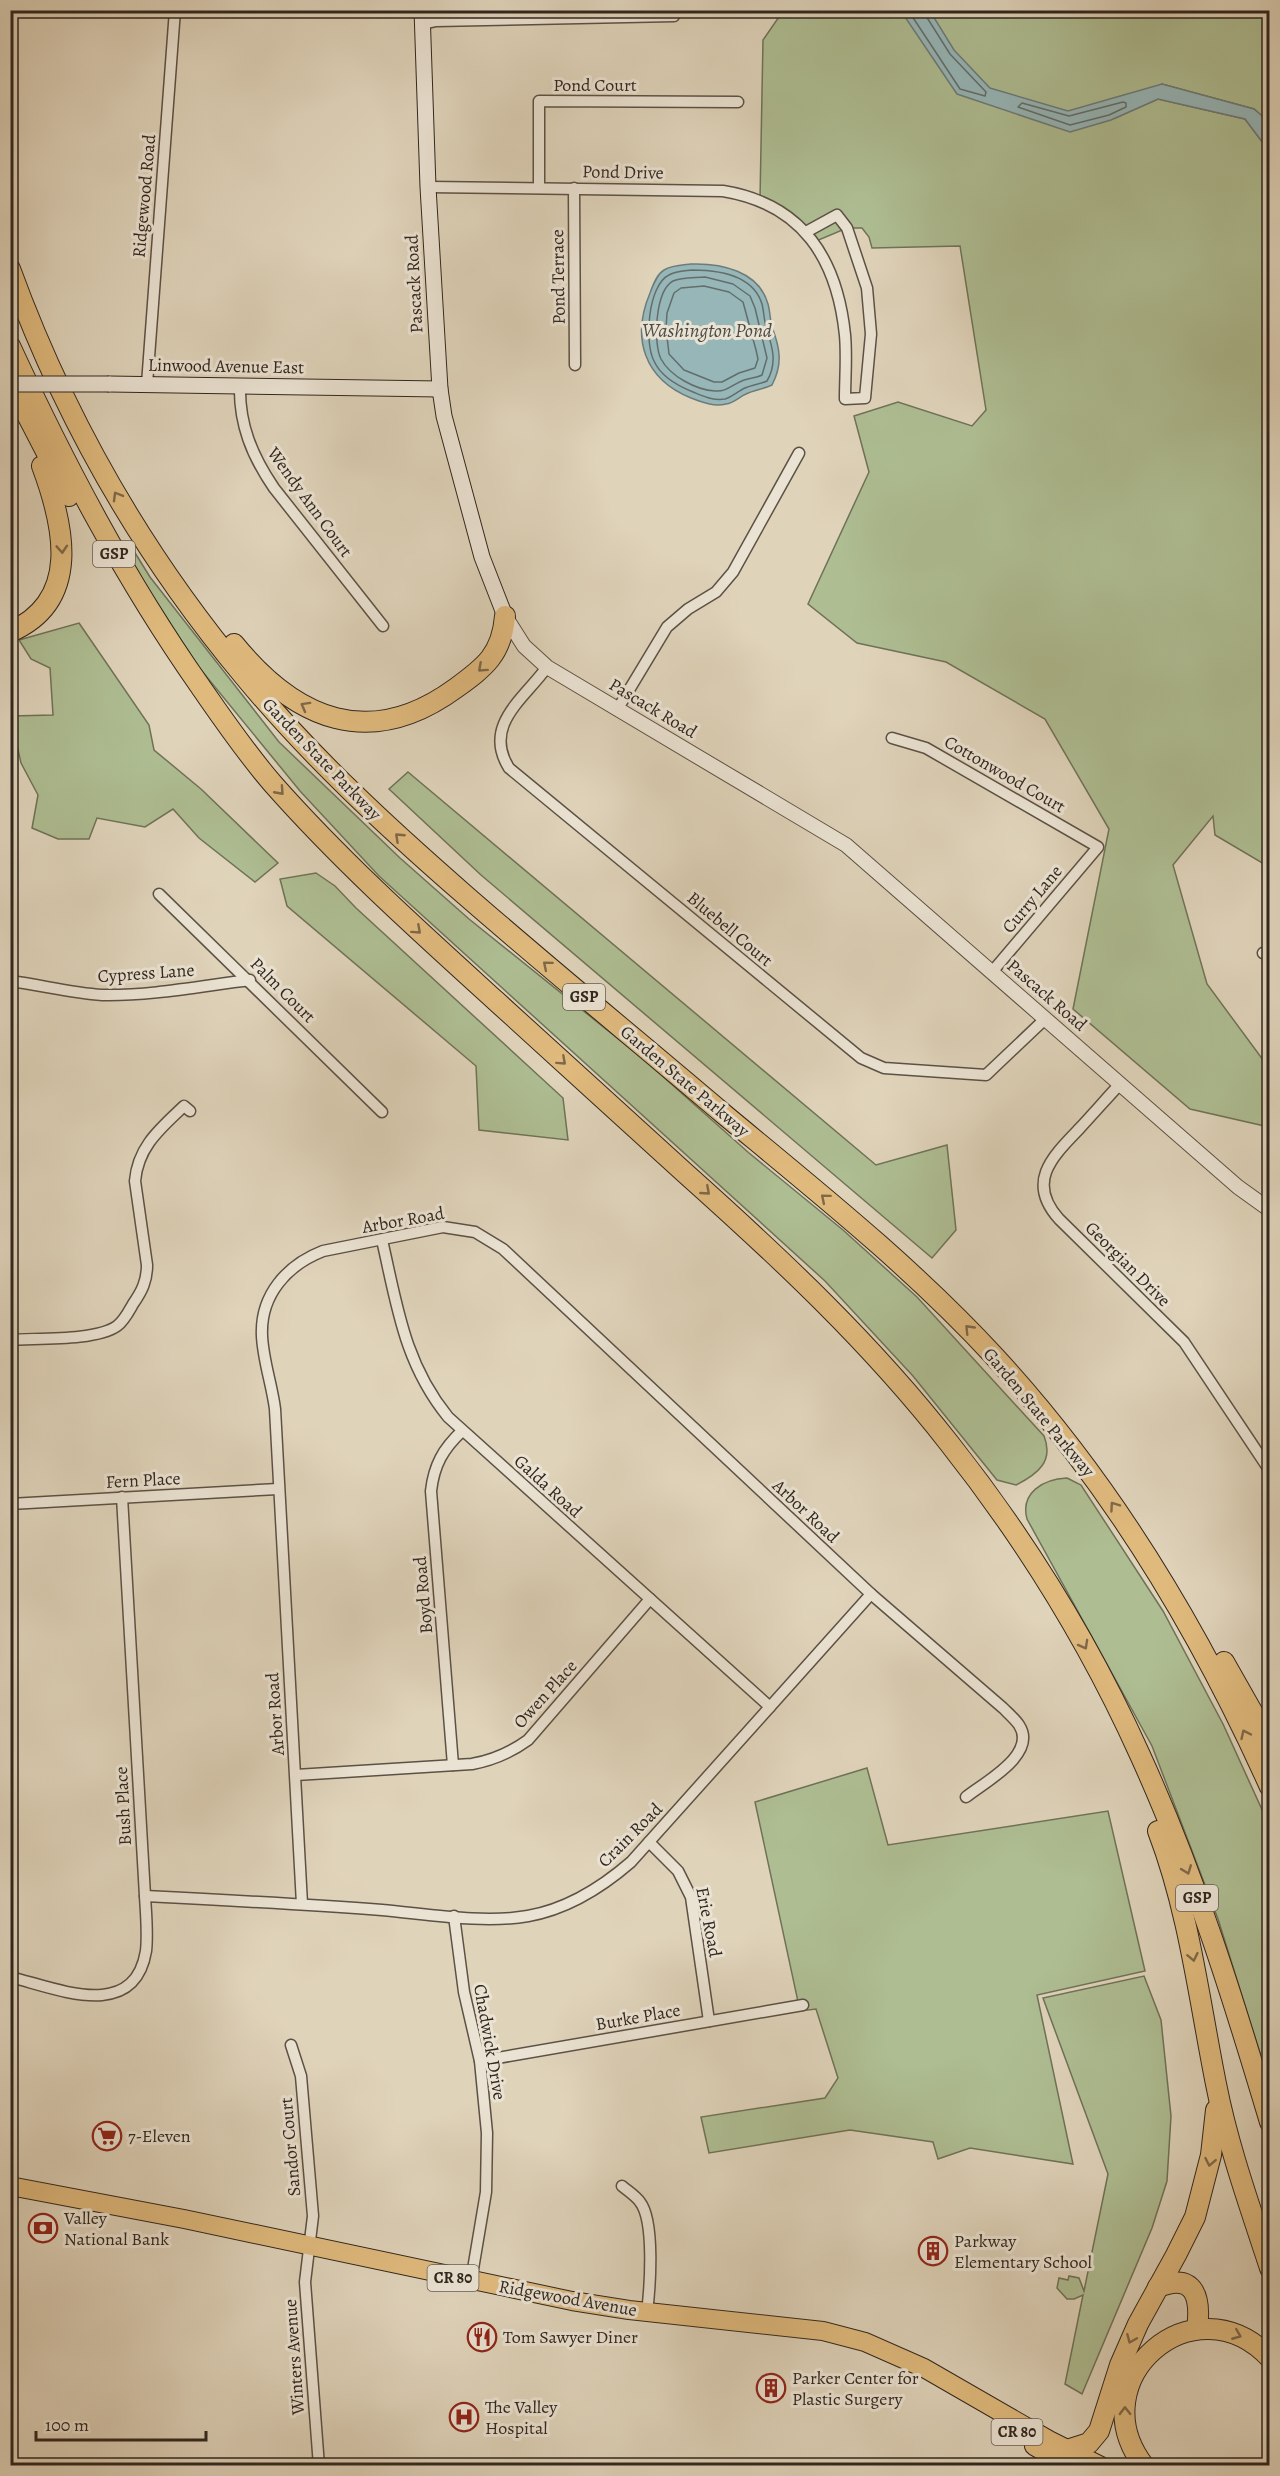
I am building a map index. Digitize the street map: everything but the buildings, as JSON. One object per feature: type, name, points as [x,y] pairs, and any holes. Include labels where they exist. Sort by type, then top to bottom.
[{"type":"highway","name":"Garden State Parkway","points":[[10,268],[65,400],[110,483],[147,546],[244,677],[300,739],[367,806],[513,936],[876,1241],[967,1327],[1023,1388],[1069,1444],[1146,1554],[1228,1698],[1269,1787]]},
{"type":"highway","name":"GSP","points":[[10,346],[56,442],[116,557],[183,662],[242,747]]},
{"type":"highway","name":"GSP","points":[[10,383],[68,495],[106,561],[170,660],[207,711],[325,840],[383,897],[781,1259],[861,1340],[948,1441],[998,1508],[1064,1609],[1141,1756],[1187,1869],[1214,1946],[1269,2122]]},
{"type":"highway","points":[[10,395],[46,478],[57,515],[63,558],[59,581],[50,600],[34,618],[10,632]]},
{"type":"highway","points":[[147,546],[213,618],[243,656],[258,670],[295,700],[333,718],[361,722],[392,720],[422,710],[436,702],[489,661],[499,646],[505,616]]},
{"type":"highway","points":[[1146,1554],[1201,1621],[1269,1743]]},
{"type":"highway","points":[[1104,1682],[1178,1892],[1199,1987],[1216,2083],[1237,2166],[1269,2268]]},
{"type":"highway","points":[[1065,2460],[1089,2443],[1099,2431],[1124,2355],[1138,2324],[1185,2238],[1202,2197],[1214,2135],[1216,2083]]},
{"type":"highway","points":[[1158,2287],[1182,2283],[1195,2291],[1199,2303],[1197,2329]]},
{"type":"highway","points":[[1144,2466],[1135,2452],[1127,2431],[1124,2409],[1127,2390],[1136,2369],[1154,2348],[1176,2334],[1197,2329],[1221,2330],[1240,2335],[1269,2358]]},
{"type":"main road","name":"Pascack Road","points":[[422,17],[428,187],[440,389],[444,416],[482,558],[505,616]]},
{"type":"main road","name":"Linwood Avenue East","points":[[10,383],[440,389]]},
{"type":"main road","name":"Ridgewood Avenue","points":[[10,2187],[153,2213],[581,2303],[840,2335],[865,2342],[904,2359],[976,2398],[1065,2460],[1101,2466]]},
{"type":"street","name":"Ridgewood Road","points":[[147,384],[175,10]]},
{"type":"street","points":[[422,17],[436,21],[674,16]]},
{"type":"street","name":"Pond Court","points":[[540,188],[539,101],[738,102]]},
{"type":"street","name":"Pond Drive","points":[[428,187],[723,190],[743,194],[776,207],[806,232],[825,263],[841,311],[846,358],[845,399],[865,398],[871,334],[867,288],[847,228],[837,215],[806,232]]},
{"type":"street","name":"Pond Terrace","points":[[574,188],[575,365]]},
{"type":"street","name":"Wendy Ann Court","points":[[240,386],[244,425],[258,464],[274,488],[383,626]]},
{"type":"street","points":[[617,710],[667,627],[688,609],[716,592],[729,578],[799,453]]},
{"type":"street","name":"Pascack Road","points":[[505,616],[524,646],[547,667],[846,845],[1238,1187],[1269,1210]]},
{"type":"street","name":"Bluebell Court","points":[[547,667],[513,704],[503,728],[500,749],[509,768],[861,1058],[884,1068],[986,1075],[1045,1019]]},
{"type":"street","name":"Cottonwood Court","points":[[892,738],[926,748],[1098,847]]},
{"type":"street","name":"Curry Lane","points":[[992,972],[1098,847]]},
{"type":"street","name":"Palm Court","points":[[159,894],[250,980],[382,1112]]},
{"type":"street","name":"Cypress Lane","points":[[10,981],[73,992],[132,994],[250,980]]},
{"type":"street","name":"Georgian Drive","points":[[1120,1084],[1052,1157],[1044,1178],[1046,1200],[1059,1219],[1184,1342],[1269,1471]]},
{"type":"street","points":[[10,1340],[93,1335],[107,1332],[126,1316],[143,1288],[147,1276],[135,1180],[136,1167],[141,1154],[153,1136],[184,1106],[190,1112]]},
{"type":"street","name":"Arbor Road","points":[[302,1904],[274,1409],[261,1335],[267,1302],[283,1276],[309,1256],[323,1251],[443,1227],[475,1232],[503,1248],[871,1594],[1003,1708],[1020,1726],[1024,1743],[1018,1756],[966,1797]]},
{"type":"street","name":"Galda Road","points":[[382,1240],[411,1357],[435,1401],[462,1431],[770,1707]]},
{"type":"street","name":"Boyd Road","points":[[453,1765],[430,1491],[437,1462],[444,1450],[462,1431]]},
{"type":"street","name":"Fern Place","points":[[10,1503],[278,1489]]},
{"type":"street","name":"Bush Place","points":[[10,1977],[101,1997],[118,1994],[136,1976],[146,1951],[145,1896],[122,1497]]},
{"type":"street","name":"Crain Road","points":[[145,1896],[302,1904],[507,1919],[549,1911],[596,1889],[623,1869],[871,1594]]},
{"type":"street","name":"Owen Place","points":[[296,1775],[453,1765],[485,1762],[501,1757],[528,1740],[650,1599]]},
{"type":"street","name":"Erie Road","points":[[649,1842],[678,1870],[691,1897],[709,2021]]},
{"type":"street","name":"Chadwick Drive","points":[[454,1916],[464,1992],[480,2061],[488,2162],[481,2229],[471,2281]]},
{"type":"street","name":"Burke Place","points":[[480,2061],[802,2005]]},
{"type":"street","name":"Sandor Court","points":[[291,2045],[302,2088],[313,2216],[310,2247]]},
{"type":"street","points":[[622,2186],[641,2202],[648,2231],[650,2288],[647,2312]]},
{"type":"street","name":"Winters Avenue","points":[[310,2247],[305,2282],[319,2466]]},
{"type":"green space","points":[[783,11],[1269,11],[1269,122],[1254,109],[1162,84],[1115,118],[1158,99],[1245,119],[1269,151],[1269,867],[1215,835],[1213,816],[1173,865],[1207,984],[1269,1068],[1269,1127],[1190,1109],[1073,1009],[1109,829],[1045,719],[946,662],[857,643],[808,604],[869,472],[854,416],[898,402],[972,426],[986,410],[960,246],[872,248],[869,237],[862,228],[847,228],[814,242],[760,199],[763,40]]},
{"type":"green space","points":[[132,548],[150,577],[279,742],[400,858],[469,919],[642,1058],[749,1153],[843,1230],[917,1297],[1044,1436],[1047,1453],[1042,1466],[1037,1471],[1016,1485],[997,1480],[913,1376],[825,1281],[379,876],[300,791],[197,665],[125,553]]},
{"type":"green space","points":[[79,623],[149,725],[154,750],[201,789],[278,863],[255,882],[199,838],[173,809],[145,827],[97,818],[89,839],[58,839],[32,828],[38,795],[21,763],[14,732],[11,731],[11,716],[53,715],[50,668],[31,659],[19,640]]},
{"type":"green space","points":[[408,772],[876,1165],[947,1145],[956,1230],[932,1258],[481,875],[389,789]]},
{"type":"green space","points":[[316,873],[335,886],[356,908],[563,1098],[568,1140],[479,1130],[476,1066],[287,906],[280,879]]},
{"type":"green space","points":[[1067,1478],[1081,1485],[1163,1611],[1223,1724],[1269,1825],[1269,2082],[1218,1919],[1152,1746],[1027,1519],[1027,1502],[1035,1489],[1050,1481]]},
{"type":"green space","points":[[867,1768],[888,1845],[1108,1811],[1145,1971],[1037,1995],[1073,2164],[970,2148],[938,2159],[933,2142],[850,2130],[709,2153],[701,2117],[825,2098],[838,2078],[816,2009],[800,2011],[755,1802]]},
{"type":"green space","points":[[1144,1976],[1161,2020],[1171,2116],[1167,2181],[1152,2228],[1082,2394],[1065,2384],[1083,2295],[1067,2299],[1057,2288],[1059,2278],[1068,2280],[1069,2276],[1079,2278],[1084,2291],[1108,2174],[1043,1998]]},
{"type":"water","points":[[901,11],[930,11],[954,50],[990,88],[1068,111],[1162,84],[1254,109],[1269,122],[1269,151],[1245,119],[1158,99],[1111,120],[1070,132],[957,94]]},
{"type":"water","name":"Washington Pond","points":[[691,264],[714,265],[737,271],[748,277],[763,293],[768,304],[779,356],[778,370],[772,385],[743,395],[729,403],[712,404],[691,398],[675,390],[652,368],[642,341],[644,310],[650,293],[657,277],[664,270]]},
{"type":"place","name":"7-Eleven","points":[[107,2136]]},
{"type":"place","name":"Valley National Bank","points":[[43,2228]]},
{"type":"place","name":"Parkway Elementary School","points":[[933,2251]]},
{"type":"place","name":"Tom Sawyer Diner","points":[[482,2337]]},
{"type":"place","name":"Parker Center for Plastic Surgery","points":[[771,2388]]},
{"type":"place","name":"The Valley Hospital","points":[[464,2417]]}]
